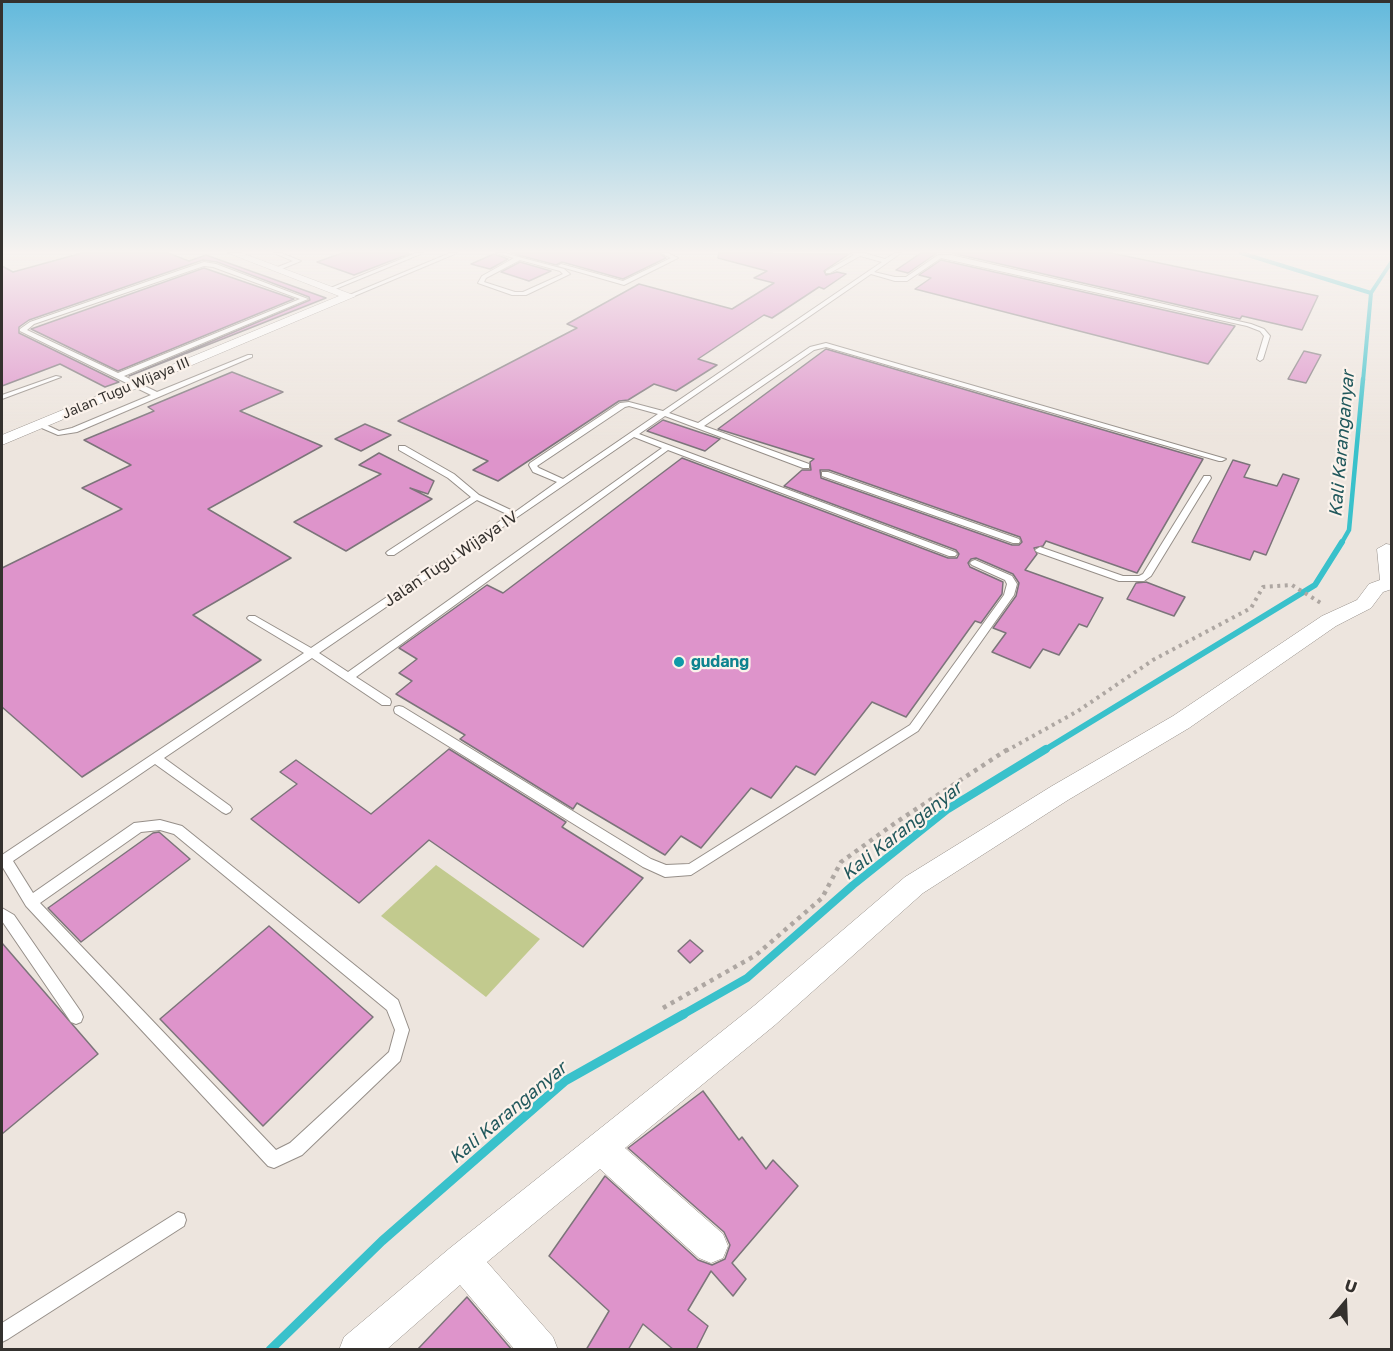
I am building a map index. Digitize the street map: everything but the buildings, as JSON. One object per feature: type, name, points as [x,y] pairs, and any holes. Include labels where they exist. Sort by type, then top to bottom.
[{"type":"street","name":"Jalan Tugu Wijaya III","points":[[2,440],[302,316]]},
{"type":"street","points":[[357,1350],[462,1260],[765,1015],[922,880],[1060,793],[1181,722],[1334,618],[1361,606],[1376,588],[1391,583],[1386,549]]},
{"type":"street","points":[[601,1148],[711,1246]]},
{"type":"street","points":[[462,1260],[540,1350]]},
{"type":"lane","points":[[50,316],[32,322],[22,330],[157,395]]},
{"type":"lane","points":[[118,376],[264,316]]},
{"type":"lane","name":"Jalan Tugu Wijaya IV","points":[[3,860],[312,653],[805,316]]},
{"type":"lane","points":[[1210,316],[1262,330],[1267,336],[1260,359]]},
{"type":"lane","points":[[699,426],[812,348],[826,345],[1222,459]]},
{"type":"lane","points":[[40,424],[58,433],[74,430],[250,356]]},
{"type":"lane","points":[[2,397],[58,377]]},
{"type":"lane","points":[[563,482],[536,470],[533,465],[623,405],[663,413],[806,466]]},
{"type":"lane","points":[[632,434],[952,554]]},
{"type":"lane","points":[[349,677],[668,447]]},
{"type":"lane","points":[[402,448],[451,476],[476,497],[515,515]]},
{"type":"lane","points":[[825,474],[1016,541]]},
{"type":"lane","points":[[1040,550],[1122,579],[1141,579],[1146,576],[1207,478]]},
{"type":"lane","points":[[392,553],[476,497]]},
{"type":"lane","points":[[399,710],[647,863],[665,871],[691,869],[914,728],[1009,595],[1012,584],[1009,578],[975,563]]},
{"type":"lane","points":[[252,618],[312,653],[386,702]]},
{"type":"lane","points":[[155,758],[226,809]]},
{"type":"lane","points":[[3,860],[31,902],[274,1160],[296,1149],[395,1056],[402,1030],[393,1005],[178,830],[160,825],[138,827],[31,902]]},
{"type":"lane","points":[[2,914],[9,919],[76,1017]]},
{"type":"lane","points":[[2,1333],[178,1220]]},
{"type":"path","points":[[663,1008],[756,955],[822,898],[841,862],[898,821],[1009,749],[1078,711],[1153,660],[1251,608],[1263,586],[1292,585],[1326,606]]},
{"type":"green space","points":[[436,865],[540,939],[486,997],[381,916]]},
{"type":"waterway","name":"Kali Karanganyar","points":[[1363,381],[1369,316]]},
{"type":"waterway","name":"Kali Karanganyar","points":[[1341,544],[1349,530],[1363,379]]},
{"type":"waterway","name":"Kali Karanganyar","points":[[1043,751],[1315,585],[1342,542]]},
{"type":"waterway","name":"Kali Karanganyar","points":[[682,1015],[747,978],[853,885],[948,809],[1046,749]]},
{"type":"waterway","name":"Kali Karanganyar","points":[[270,1350],[382,1241],[565,1081],[684,1014]]},
{"type":"place","name":"gudang","points":[[679,662]]}]
